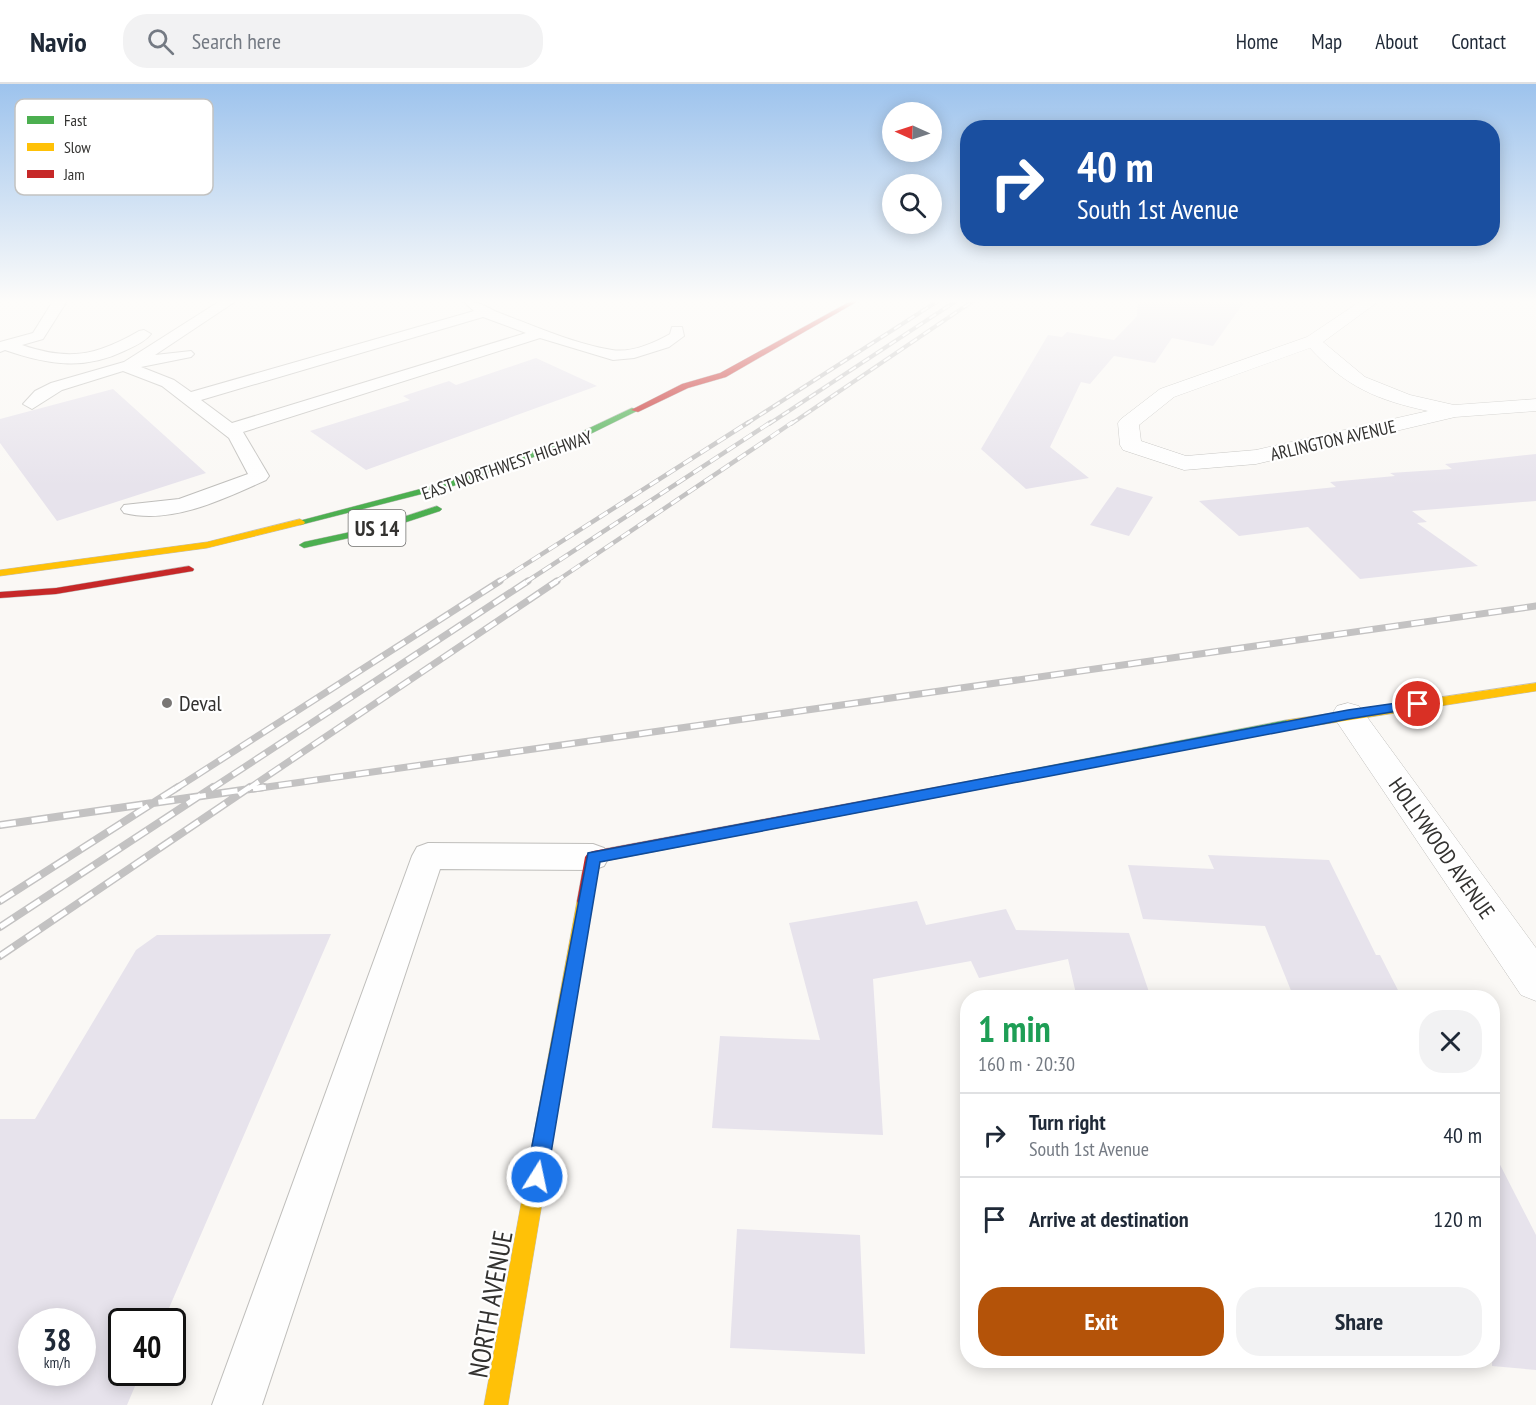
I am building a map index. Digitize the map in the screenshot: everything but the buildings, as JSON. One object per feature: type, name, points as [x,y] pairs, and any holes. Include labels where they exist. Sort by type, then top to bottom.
[{"type":"main road","name":"EAST NORTHWEST HIGHWAY","points":[[0,573],[207,545],[450,484],[567,442],[685,386],[723,375],[745,363]]},
{"type":"main road","name":"EAST NORTHWEST HIGHWAY","points":[[703,397],[712,392],[723,375]]},
{"type":"main road","name":"EAST NORTHWEST HIGHWAY","points":[[294,547],[372,530],[449,505]]},
{"type":"main road","points":[[0,595],[56,591],[205,566]]},
{"type":"main road","points":[[593,857],[1348,714],[1536,687]]},
{"type":"main road","name":"NORTH AVENUE","points":[[496,1405],[593,857]]},
{"type":"street","name":"ARLINGTON AVENUE","points":[[1252,363],[1167,393],[1128,423],[1131,446],[1184,463],[1256,457],[1455,411],[1536,405]]},
{"type":"street","points":[[1332,363],[1355,381],[1381,393],[1455,411]]},
{"type":"street","name":"HOLLYWOOD AVENUE","points":[[1348,714],[1536,981]]},
{"type":"lane","points":[[126,367],[133,363]]},
{"type":"lane","points":[[32,404],[41,392],[76,379],[146,363]]},
{"type":"lane","points":[[190,398],[311,363]]},
{"type":"lane","points":[[229,430],[445,363]]},
{"type":"lane","points":[[126,367],[168,383],[236,435],[259,476],[217,495],[169,508],[150,511],[130,508]]},
{"type":"lane","points":[[237,1405],[428,856],[593,857]]},
{"type":"railway","points":[[746,424],[842,363]]},
{"type":"railway","points":[[769,424],[862,363]]},
{"type":"railway","points":[[791,424],[882,363]]},
{"type":"railway","points":[[498,582],[749,422]]},
{"type":"railway","points":[[526,582],[771,422]]},
{"type":"railway","points":[[555,582],[793,422]]},
{"type":"railway","points":[[175,789],[500,581]]},
{"type":"railway","points":[[211,789],[528,581]]},
{"type":"railway","points":[[248,789],[557,581]]},
{"type":"railway","points":[[253,789],[1536,606]]},
{"type":"railway","points":[[153,803],[178,787]]},
{"type":"railway","points":[[199,796],[213,787]]},
{"type":"railway","points":[[246,790],[250,787]]},
{"type":"railway","points":[[246,790],[264,787]]},
{"type":"railway","points":[[0,956],[246,790]]},
{"type":"railway","points":[[199,796],[246,790]]},
{"type":"railway","points":[[0,927],[199,796]]},
{"type":"railway","points":[[153,803],[199,796]]},
{"type":"railway","points":[[0,825],[153,803]]},
{"type":"railway","points":[[0,901],[153,803]]},
{"type":"traffic: fast","points":[[300,522],[450,484],[567,442],[635,410]]},
{"type":"traffic: fast","points":[[304,545],[372,530],[437,509]]},
{"type":"traffic: fast","points":[[996,781],[1287,725]]},
{"type":"traffic: slow","points":[[0,573],[207,545],[300,522]]},
{"type":"traffic: slow","points":[[1287,725],[1536,687]]},
{"type":"traffic: slow","points":[[496,1405],[585,901]]},
{"type":"traffic: jam","points":[[635,410],[685,386],[723,375],[745,363]]},
{"type":"traffic: jam","points":[[0,595],[56,591],[189,569]]},
{"type":"traffic: jam","points":[[585,901],[593,857],[996,781]]},
{"type":"place","name":"Deval","points":[[167,703]]},
{"type":"route","points":[[537,1177],[593,857],[1348,714],[1418,704]]}]
